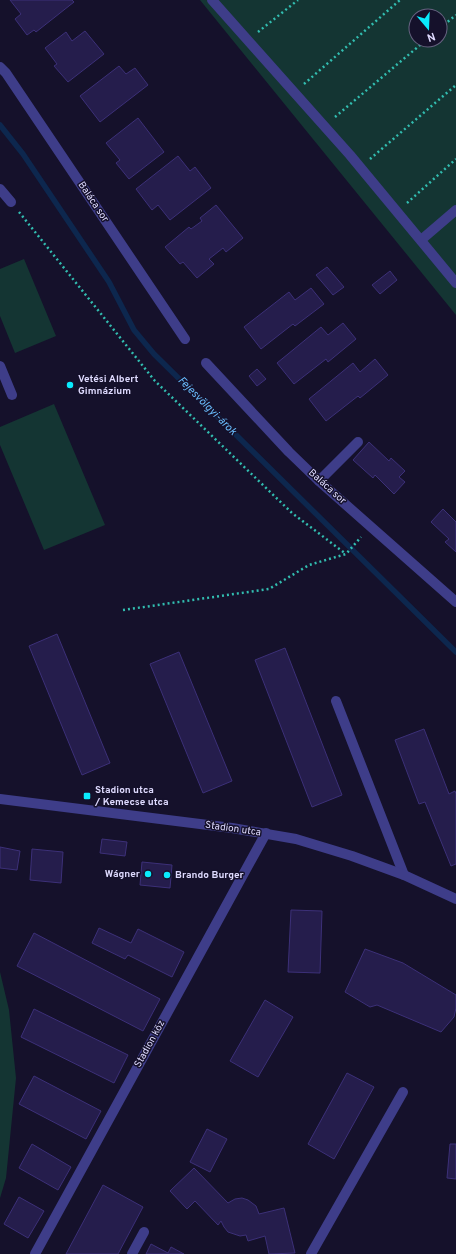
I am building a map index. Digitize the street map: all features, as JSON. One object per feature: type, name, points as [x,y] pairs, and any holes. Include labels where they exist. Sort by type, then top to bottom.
[{"type":"street","points":[[212,0],[360,167],[456,283]]},
{"type":"street","name":"Baláca sor","points":[[2,73],[185,339]]},
{"type":"street","points":[[0,189],[11,202]]},
{"type":"street","points":[[421,240],[456,210]]},
{"type":"street","name":"Baláca sor","points":[[206,363],[289,452],[319,481],[456,602]]},
{"type":"street","points":[[0,366],[12,395]]},
{"type":"street","points":[[319,481],[358,442]]},
{"type":"street","points":[[336,701],[404,874]]},
{"type":"street","name":"Stadion utca","points":[[0,799],[266,833],[296,839],[404,874],[456,899]]},
{"type":"street","name":"Stadion köz","points":[[35,1254],[266,833]]},
{"type":"street","points":[[311,1254],[403,1092]]},
{"type":"street","points":[[132,1254],[144,1232]]},
{"type":"path","points":[[248,40],[298,0]]},
{"type":"path","points":[[294,93],[400,0]]},
{"type":"path","points":[[448,22],[456,15]]},
{"type":"path","points":[[324,126],[417,48]]},
{"type":"path","points":[[360,167],[456,85]]},
{"type":"path","points":[[397,212],[456,159]]},
{"type":"path","points":[[11,202],[155,381],[292,513],[346,554]]},
{"type":"path","points":[[123,610],[269,588],[309,565],[346,554],[358,540]]},
{"type":"green space","points":[[200,0],[456,0],[456,315]]},
{"type":"green space","points":[[24,259],[56,336],[15,353],[0,316],[0,269]]},
{"type":"green space","points":[[54,404],[105,525],[44,550],[0,445],[0,427]]},
{"type":"green space","points":[[0,972],[9,1010],[16,1078],[6,1178],[0,1198]]},
{"type":"building","points":[[10,0],[72,0],[74,2],[36,32],[34,30],[27,35],[15,19],[21,14]]},
{"type":"building","points":[[85,31],[104,54],[68,82],[54,66],[57,64],[45,48],[66,32],[72,41]]},
{"type":"building","points":[[119,66],[126,74],[135,68],[148,85],[100,122],[80,96]]},
{"type":"building","points":[[138,118],[164,152],[129,179],[116,163],[120,160],[106,143]]},
{"type":"building","points":[[178,156],[190,171],[195,167],[211,188],[170,220],[158,205],[152,210],[136,189]]},
{"type":"building","points":[[216,205],[243,238],[226,252],[223,248],[209,259],[214,264],[197,278],[183,262],[180,264],[165,247],[189,227],[191,229],[202,221],[200,218]]},
{"type":"building","points":[[327,267],[344,287],[333,295],[316,275]]},
{"type":"building","points":[[390,271],[397,280],[380,294],[372,285]]},
{"type":"building","points":[[311,288],[324,304],[295,326],[293,324],[261,349],[244,327],[289,292],[295,300]]},
{"type":"building","points":[[343,323],[356,339],[328,362],[326,359],[294,384],[277,363],[321,327],[328,335]]},
{"type":"building","points":[[375,359],[388,375],[360,398],[358,396],[326,421],[309,399],[353,363],[360,372]]},
{"type":"building","points":[[257,369],[266,379],[257,386],[249,376]]},
{"type":"building","points":[[369,442],[389,461],[391,458],[405,471],[399,477],[405,482],[394,494],[375,475],[373,478],[353,460]]},
{"type":"building","points":[[443,509],[456,522],[456,552],[445,542],[449,539],[431,522]]},
{"type":"building","points":[[57,634],[110,763],[82,775],[29,646]]},
{"type":"building","points":[[285,648],[342,795],[312,807],[255,660]]},
{"type":"building","points":[[179,652],[232,781],[203,793],[150,664]]},
{"type":"building","points":[[424,729],[449,794],[455,791],[456,794],[456,864],[451,866],[425,802],[419,804],[395,740]]},
{"type":"building","points":[[102,839],[127,842],[125,856],[100,853]]},
{"type":"building","points":[[0,847],[20,851],[17,870],[0,868]]},
{"type":"building","points":[[32,849],[63,852],[61,883],[30,880]]},
{"type":"building","points":[[142,862],[172,865],[170,888],[140,885]]},
{"type":"building","points":[[291,910],[322,911],[320,973],[288,972]]},
{"type":"building","points":[[99,928],[131,943],[138,929],[184,952],[172,977],[128,955],[125,959],[92,943]]},
{"type":"building","points":[[34,933],[160,999],[143,1031],[17,966]]},
{"type":"building","points":[[365,949],[403,963],[456,995],[454,1017],[441,1032],[377,1005],[370,1007],[345,992]]},
{"type":"building","points":[[265,1000],[293,1017],[258,1077],[230,1061]]},
{"type":"building","points":[[34,1009],[128,1055],[114,1083],[21,1037]]},
{"type":"building","points":[[347,1073],[374,1087],[334,1159],[308,1144]]},
{"type":"building","points":[[34,1076],[101,1111],[86,1139],[19,1104]]},
{"type":"building","points":[[207,1129],[227,1139],[210,1172],[190,1162]]},
{"type":"building","points":[[32,1144],[71,1167],[58,1190],[19,1168]]},
{"type":"building","points":[[450,1144],[456,1144],[456,1179],[447,1178]]},
{"type":"building","points":[[194,1168],[228,1203],[235,1199],[242,1198],[248,1200],[256,1206],[259,1214],[284,1208],[295,1253],[269,1254],[265,1236],[248,1241],[246,1235],[240,1236],[228,1232],[221,1221],[218,1225],[195,1201],[187,1209],[170,1191]]},
{"type":"building","points":[[103,1185],[143,1207],[118,1254],[66,1254]]},
{"type":"building","points":[[19,1197],[44,1211],[28,1238],[4,1224]]},
{"type":"building","points":[[151,1244],[168,1253],[171,1247],[184,1254],[146,1254]]},
{"type":"waterway","name":"Fejesvölgyi-árok","points":[[0,125],[23,154],[109,282],[134,330],[154,354],[456,652]]},
{"type":"place","name":"Vetési Albert Gimnázium","points":[[70,385]]},
{"type":"place","name":"Stadion utca / Kemecse utca","points":[[87,796]]},
{"type":"place","name":"Wágner","points":[[148,874]]},
{"type":"place","name":"Brando Burger","points":[[167,875]]}]
